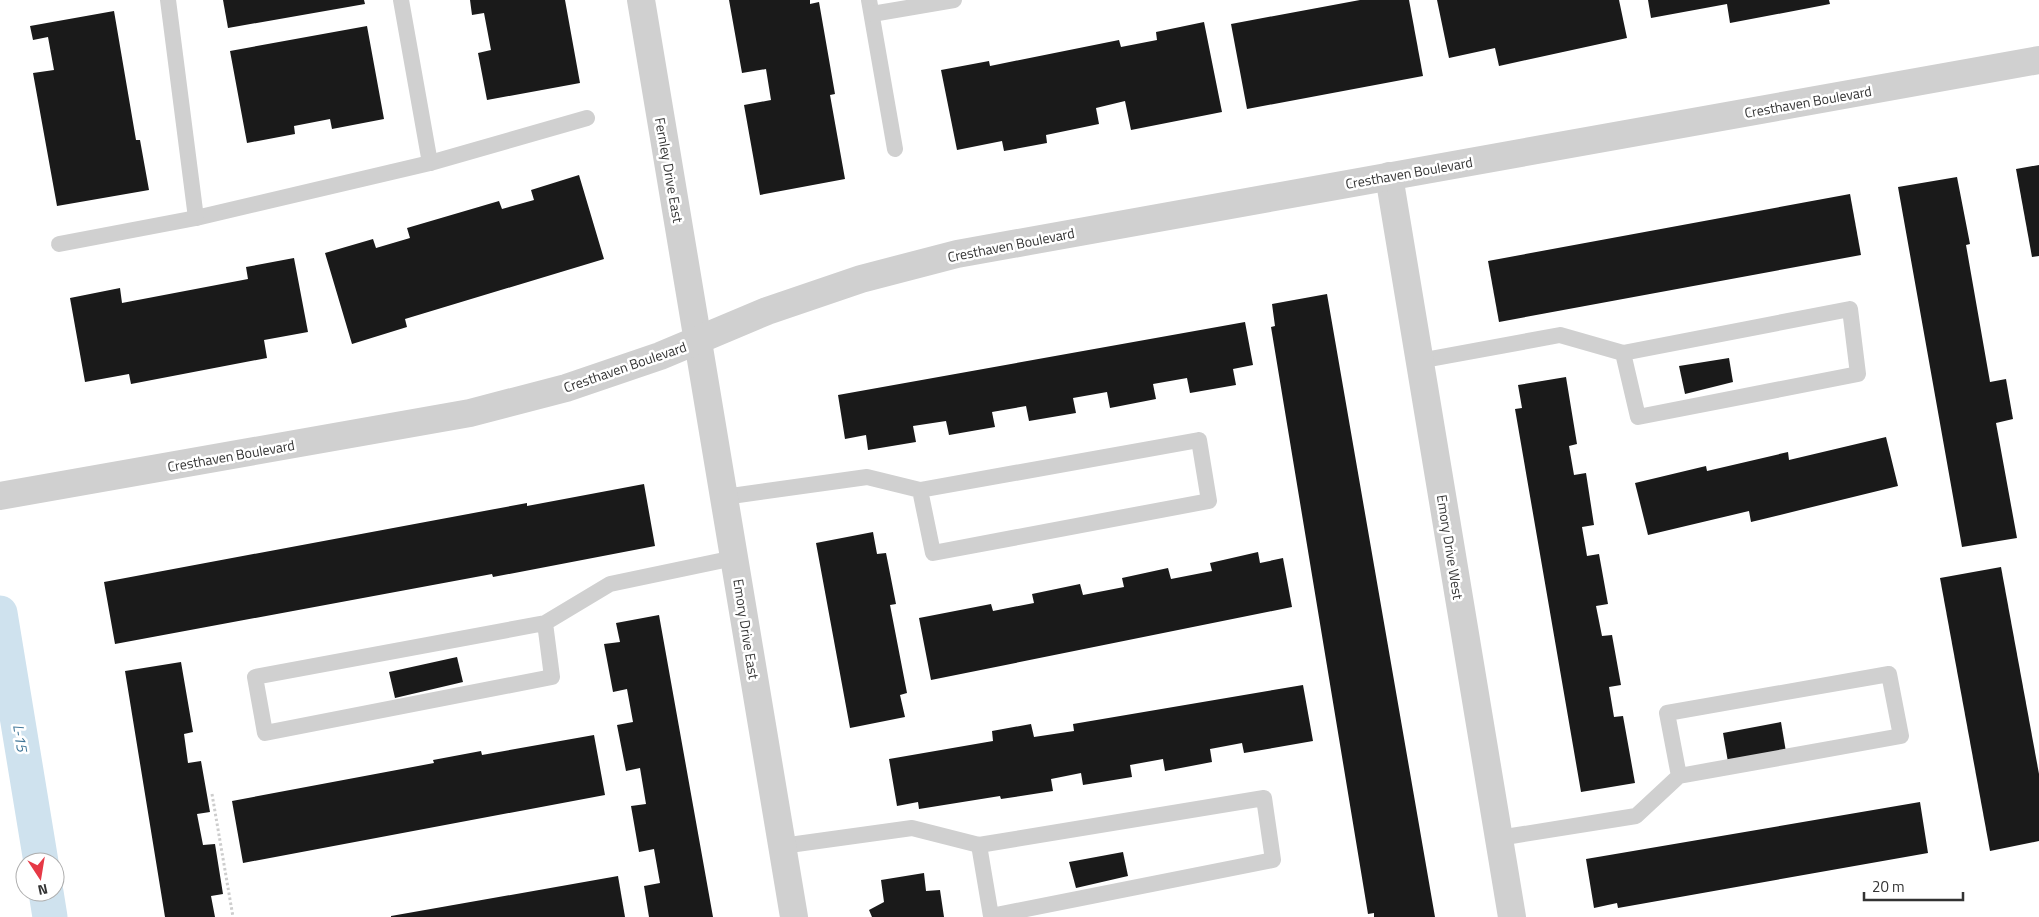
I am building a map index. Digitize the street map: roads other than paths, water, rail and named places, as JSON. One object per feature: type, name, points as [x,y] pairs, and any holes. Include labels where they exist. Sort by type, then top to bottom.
[{"type":"street","name":"Fernley Drive East","points":[[641,0],[698,340]]},
{"type":"street","name":"Cresthaven Boulevard","points":[[0,496],[470,413],[566,388],[660,356],[767,311],[861,279],[957,254],[2039,60]]},
{"type":"street","name":"Emory Drive West","points":[[1388,176],[1512,917]]},
{"type":"street","name":"Emory Drive East","points":[[698,340],[794,917]]},
{"type":"lane","points":[[168,0],[196,218]]},
{"type":"lane","points":[[400,0],[430,163]]},
{"type":"lane","points":[[895,149],[871,7],[954,0]]},
{"type":"lane","points":[[59,244],[196,218],[430,163],[587,118]]},
{"type":"lane","points":[[1419,361],[1560,336],[1623,353],[1850,308],[1858,374],[1638,417],[1623,353]]},
{"type":"lane","points":[[724,497],[867,477],[920,490],[1198,440],[1209,501],[933,553],[920,490]]},
{"type":"lane","points":[[545,623],[552,677],[265,733],[255,677],[545,623],[610,584],[734,558]]},
{"type":"lane","points":[[1499,838],[1636,816],[1679,776],[1902,736],[1889,674],[1667,712],[1679,776]]},
{"type":"lane","points":[[782,846],[912,828],[979,845],[1264,798],[1273,860],[991,916],[979,845]]},
{"type":"waterway","name":"L-15","points":[[0,613],[39,852]]},
{"type":"waterway","name":"L-15","points":[[48,902],[50,917]]}]
